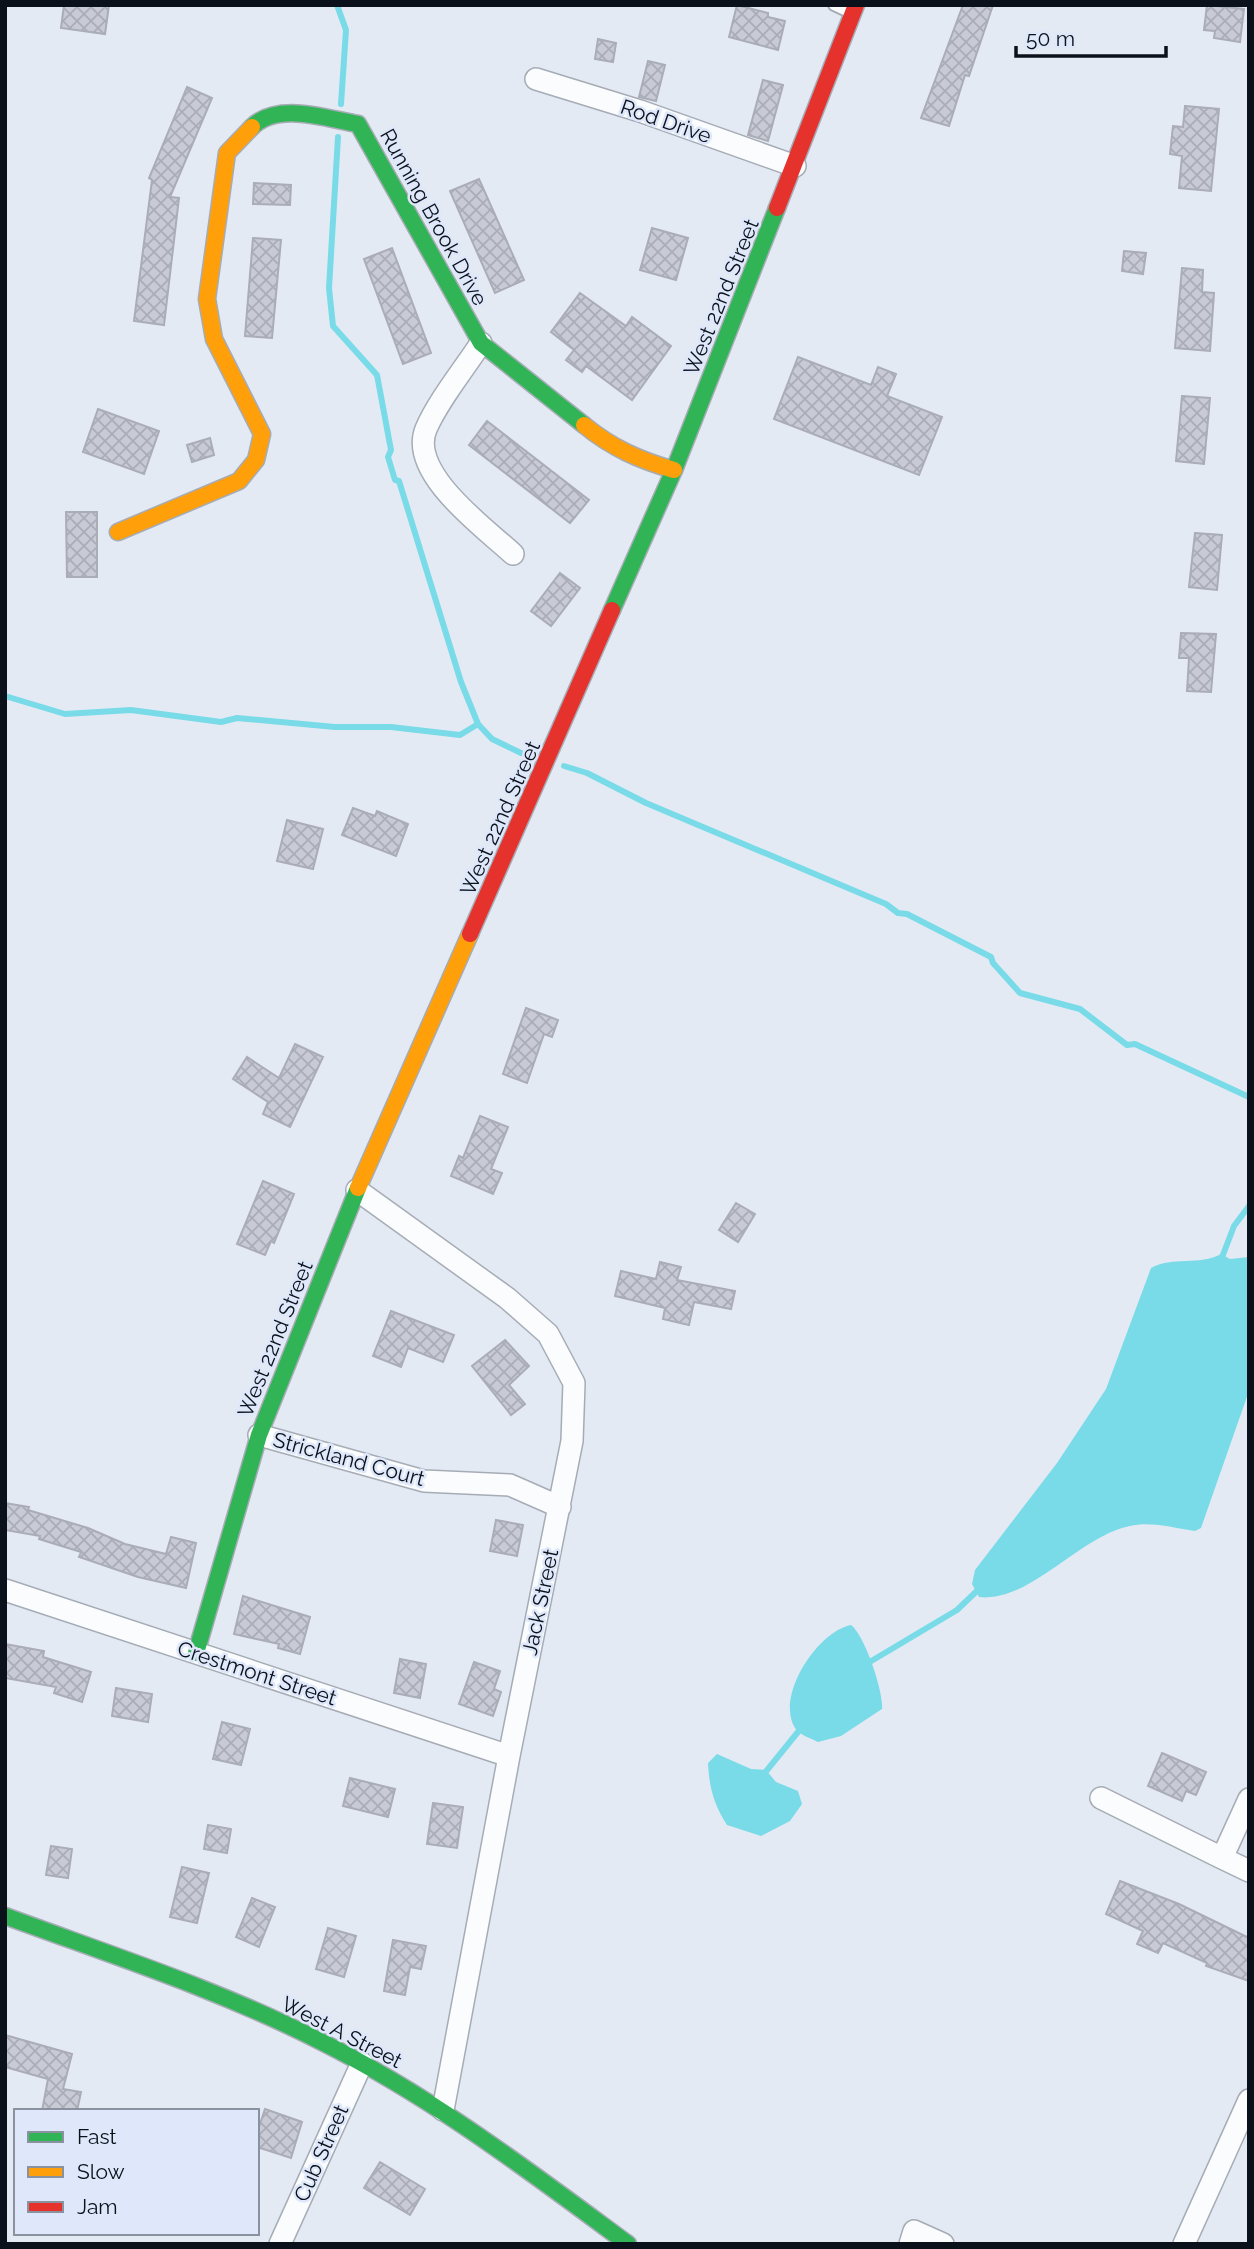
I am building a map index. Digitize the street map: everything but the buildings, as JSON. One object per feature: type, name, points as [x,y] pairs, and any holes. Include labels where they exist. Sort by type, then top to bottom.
[{"type":"street","name":"West 22nd Street","points":[[196,1653],[259,1435],[357,1190],[674,470],[855,10]]},
{"type":"street","name":"Rod Drive","points":[[536,79],[640,111],[795,166]]},
{"type":"street","name":"Running Brook Drive","points":[[118,532],[239,481],[256,460],[262,435],[214,339],[207,299],[227,153],[257,122],[286,112],[358,124],[481,343],[610,446],[674,470]]},
{"type":"street","points":[[481,343],[425,430],[424,457],[439,484],[513,554]]},
{"type":"street","name":"Jack Street","points":[[357,1190],[507,1298],[548,1334],[574,1383],[572,1441],[509,1756],[443,2110]]},
{"type":"street","name":"Strickland Court","points":[[259,1435],[424,1481],[510,1485],[560,1507]]},
{"type":"street","name":"Crestmont Street","points":[[5,1590],[509,1756]]},
{"type":"street","points":[[1101,1798],[1249,1871]]},
{"type":"street","points":[[1222,1858],[1249,1799]]},
{"type":"street","name":"West A Street","points":[[5,1916],[254,2012],[362,2063],[443,2110],[628,2244]]},
{"type":"street","name":"Cub Street","points":[[281,2244],[362,2063]]},
{"type":"street","points":[[1184,2244],[1249,2100]]},
{"type":"street","points":[[910,2244],[914,2231],[943,2244]]},
{"type":"lane","points":[[834,5],[855,10]]},
{"type":"water","points":[[1221,1254],[1230,1259],[1249,1257],[1249,1391],[1201,1528],[1195,1531],[1154,1525],[1130,1526],[1092,1542],[1017,1590],[998,1596],[979,1597],[972,1584],[975,1570],[1057,1463],[1106,1389],[1151,1268],[1168,1262],[1204,1260]]},
{"type":"water","points":[[851,1625],[862,1640],[872,1664],[880,1690],[882,1709],[841,1736],[818,1742],[795,1728],[790,1715],[795,1683],[803,1667],[826,1639]]},
{"type":"water","points":[[717,1754],[751,1769],[766,1770],[776,1782],[798,1791],[802,1804],[790,1821],[761,1836],[727,1825],[713,1796],[710,1780],[708,1763]]},
{"type":"waterway","points":[[337,5],[346,30],[341,104]]},
{"type":"waterway","points":[[338,137],[329,288],[333,326],[377,375],[391,450],[388,457],[395,480],[399,481],[461,682],[478,724],[492,739],[521,753]]},
{"type":"waterway","points":[[5,696],[65,714],[131,710],[221,722],[237,718],[335,727],[391,727],[460,735],[478,724]]},
{"type":"waterway","points":[[564,766],[587,773],[646,803],[886,904],[898,913],[907,914],[991,957],[993,963],[1020,993],[1080,1009],[1127,1045],[1135,1044],[1249,1097]]},
{"type":"waterway","points":[[1221,1260],[1234,1226],[1249,1206]]},
{"type":"waterway","points":[[868,1663],[957,1610],[980,1588]]},
{"type":"waterway","points":[[763,1775],[802,1727]]},
{"type":"traffic: fast","points":[[252,127],[263,119],[289,113],[358,124],[481,343],[584,425]]},
{"type":"traffic: fast","points":[[612,610],[674,470],[777,208]]},
{"type":"traffic: fast","points":[[196,1653],[259,1435],[358,1188]]},
{"type":"traffic: fast","points":[[5,1916],[244,2006],[363,2063],[441,2111],[628,2244]]},
{"type":"traffic: slow","points":[[118,532],[239,481],[256,460],[262,434],[214,339],[207,299],[227,153],[252,127]]},
{"type":"traffic: slow","points":[[584,425],[626,452],[674,470]]},
{"type":"traffic: slow","points":[[358,1188],[470,934]]},
{"type":"traffic: jam","points":[[777,208],[856,5]]},
{"type":"traffic: jam","points":[[470,934],[612,610]]}]
